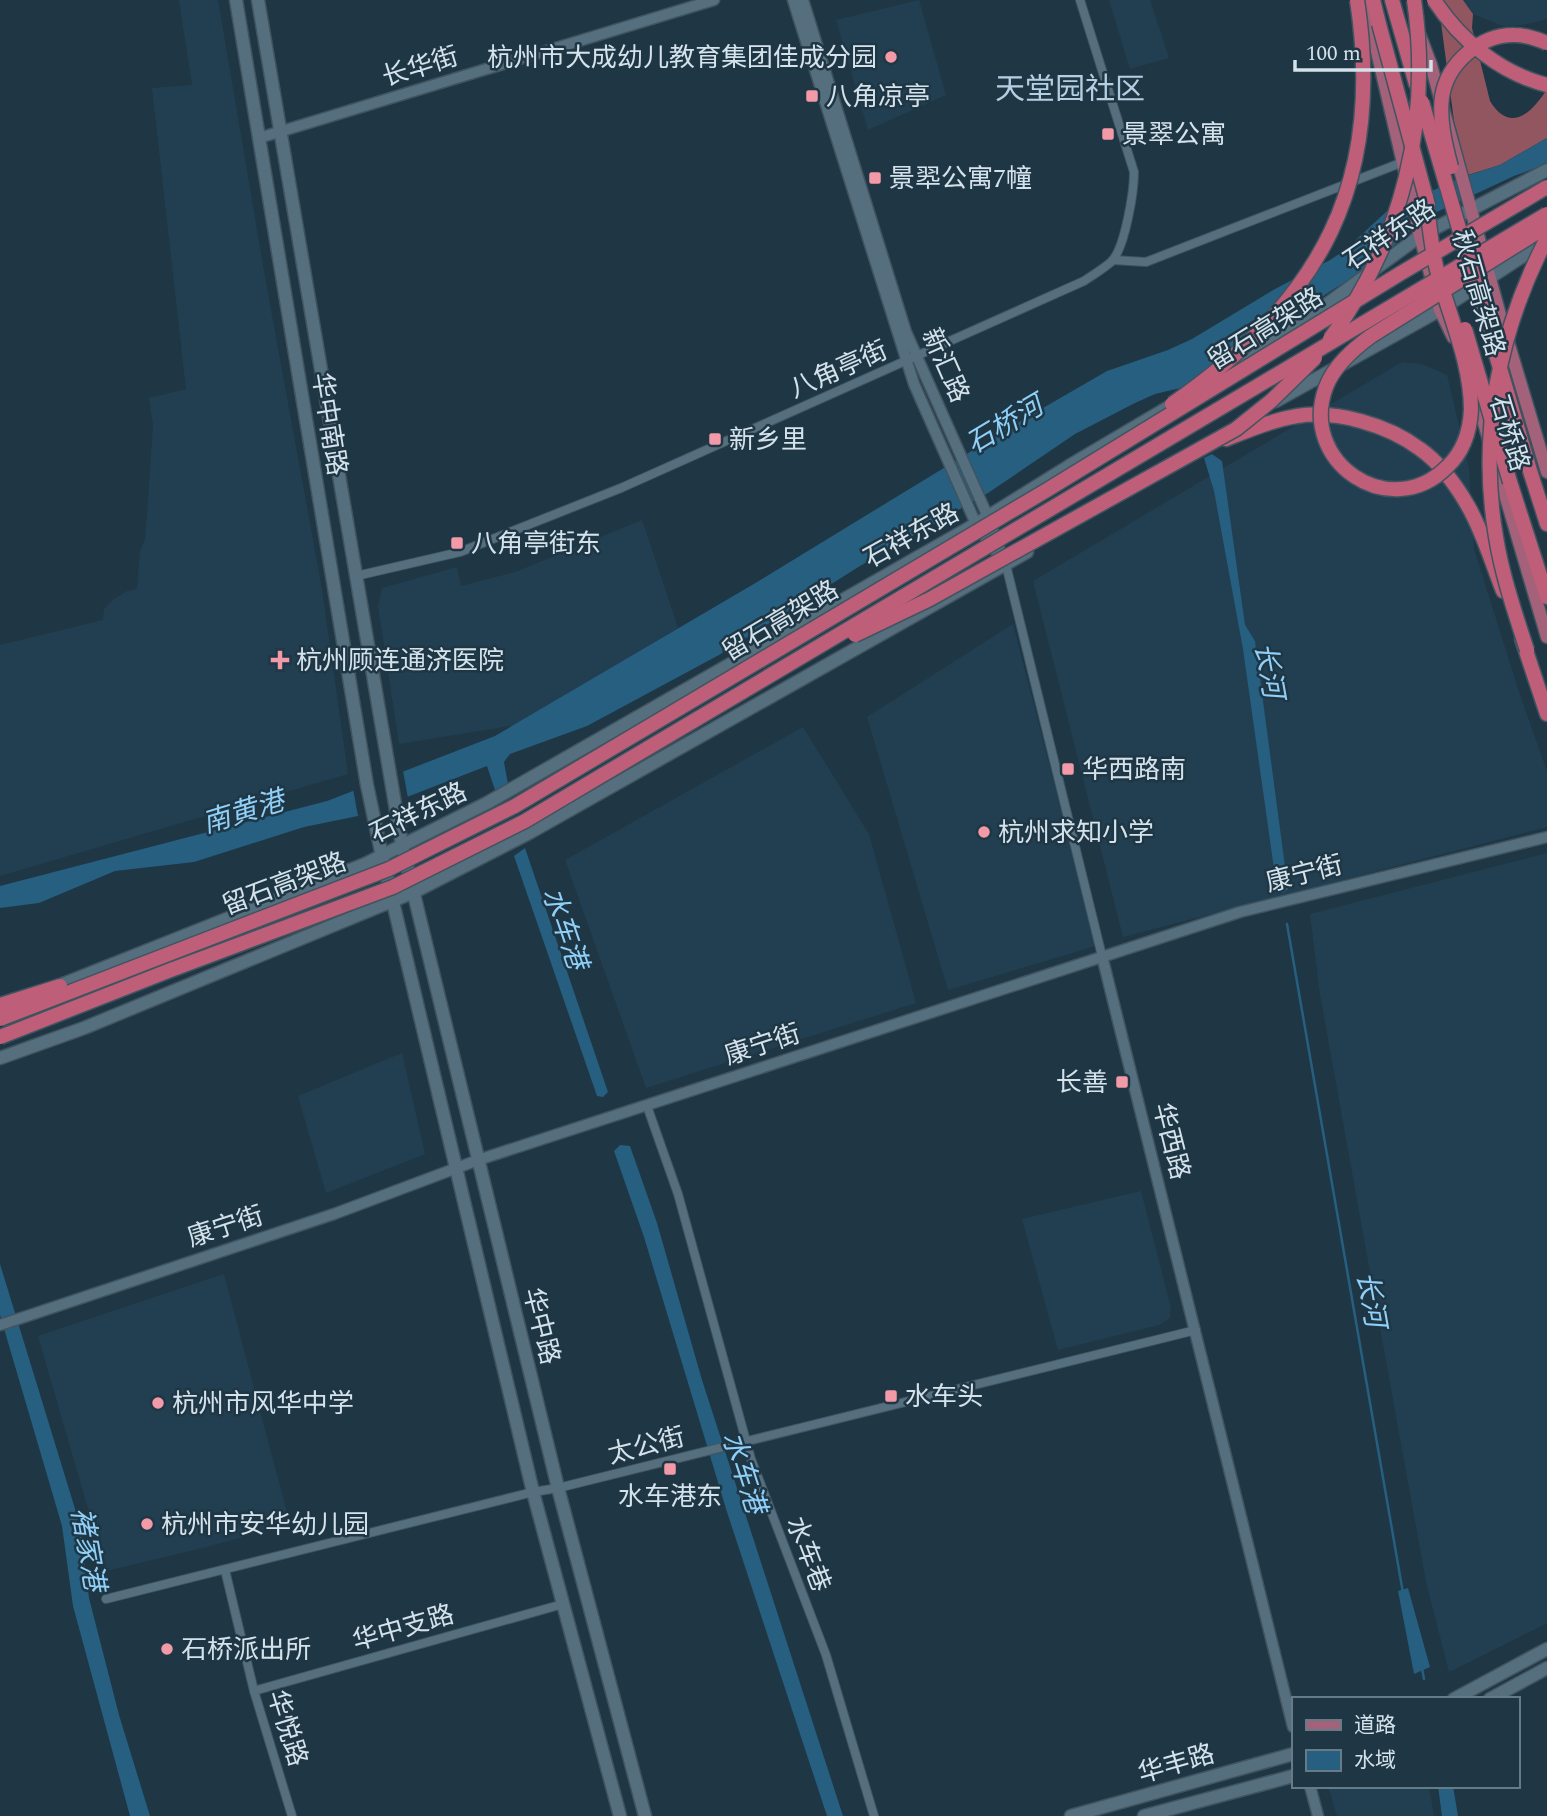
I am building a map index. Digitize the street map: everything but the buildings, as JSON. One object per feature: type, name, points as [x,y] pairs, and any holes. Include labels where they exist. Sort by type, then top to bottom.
[{"type":"highway","points":[[1047,490],[1179,398],[1245,346],[1283,306],[1315,261],[1345,201],[1360,141],[1364,64],[1357,0]]},
{"type":"highway","name":"秋石高架路","points":[[1373,0],[1426,197],[1510,482],[1547,597]]},
{"type":"highway","name":"秋石高架路","points":[[1392,0],[1547,524]]},
{"type":"highway","points":[[769,677],[930,599],[1202,449],[1255,415],[1302,373],[1340,326],[1377,263],[1394,220],[1416,127],[1420,62],[1414,0]]},
{"type":"highway","points":[[1434,0],[1452,26],[1468,42],[1504,67],[1547,85]]},
{"type":"highway","points":[[1467,251],[1443,126],[1442,96],[1446,83],[1451,71],[1465,55],[1489,41],[1515,34],[1547,43]]},
{"type":"highway","points":[[1401,273],[1429,248],[1547,179]]},
{"type":"highway","name":"留石高架路","points":[[0,1019],[389,869],[515,806],[1047,490],[1401,273],[1547,187]]},
{"type":"highway","points":[[1426,197],[1437,268],[1440,279],[1444,291],[1457,336],[1470,391],[1469,423],[1458,455],[1440,474],[1427,483],[1411,487],[1380,488],[1347,473],[1332,453],[1327,441],[1322,420],[1322,401],[1334,372],[1347,356],[1371,336],[1429,299],[1441,292],[1453,285],[1547,226]]},
{"type":"highway","name":"留石高架路","points":[[0,1039],[168,971],[393,887],[525,821],[1547,214]]},
{"type":"highway","points":[[1547,239],[1531,270],[1511,323],[1494,390],[1490,423],[1489,485],[1496,540],[1547,714]]},
{"type":"highway","points":[[1202,449],[1259,426],[1300,416],[1347,418],[1366,423],[1419,448],[1449,478],[1469,508],[1527,650]]},
{"type":"highway","points":[[0,1006],[159,957]]},
{"type":"main road","name":"华中南路","points":[[236,0],[367,785],[382,856]]},
{"type":"main road","name":"华中南路","points":[[258,0],[402,845]]},
{"type":"main road","name":"石桥路","points":[[1365,0],[1419,234],[1440,310],[1468,371],[1547,637]]},
{"type":"main road","name":"石桥路","points":[[1405,0],[1431,65],[1547,472]]},
{"type":"main road","name":"石祥东路","points":[[0,1006],[382,856],[516,788],[988,517],[1282,337],[1419,234],[1470,204],[1547,170]]},
{"type":"main road","points":[[0,1058],[84,1028],[414,892],[529,833],[1006,565],[1197,443],[1440,310],[1547,239]]},
{"type":"main road","name":"华中路","points":[[402,845],[558,1488],[645,1816]]},
{"type":"main road","name":"华中路","points":[[382,856],[534,1492],[620,1816]]},
{"type":"main road","points":[[1458,1697],[1547,1649]]},
{"type":"main road","points":[[1494,1697],[1547,1668]]},
{"type":"main road","name":"华丰路","points":[[1071,1816],[1292,1754]]},
{"type":"main road","name":"华丰路","points":[[1144,1816],[1292,1776]]},
{"type":"street","name":"长华街","points":[[259,138],[714,0]]},
{"type":"street","name":"新汇路","points":[[793,0],[906,362],[976,524],[1006,565]]},
{"type":"street","name":"新汇路","points":[[803,0],[906,331],[988,517],[1006,565]]},
{"type":"street","points":[[1080,0],[1134,172],[1130,212],[1114,260],[1146,262],[1403,162]]},
{"type":"street","name":"八角亭街","points":[[356,576],[460,552],[621,488],[1084,281],[1114,260]]},
{"type":"street","name":"华西路","points":[[1006,565],[1292,1723]]},
{"type":"street","name":"康宁街","points":[[0,1325],[334,1214],[478,1160],[1240,912],[1547,837]]},
{"type":"street","name":"水车巷","points":[[647,1106],[678,1194],[746,1442],[829,1665],[874,1816]]},
{"type":"street","name":"太公街","points":[[106,1599],[1196,1330]]},
{"type":"street","name":"华悦路","points":[[225,1570],[254,1691],[292,1816]]},
{"type":"street","name":"华中支路","points":[[254,1691],[563,1604]]},
{"type":"street","points":[[1311,1788],[1318,1816]]},
{"type":"shaded area","points":[[179,0],[218,0],[322,589],[348,774],[0,876],[0,645],[103,620],[104,609],[114,599],[127,591],[137,589],[140,551],[145,539],[153,425],[149,398],[186,389],[152,88],[192,85]]},
{"type":"shaded area","name":"杭州市大成幼儿教育集团佳成分园","points":[[919,0],[946,95],[868,130],[836,20]]},
{"type":"shaded area","points":[[1109,0],[1150,0],[1169,58],[1130,69]]},
{"type":"shaded area","points":[[1438,0],[1463,0],[1473,14],[1472,28],[1490,101],[1498,111],[1513,118],[1520,116],[1535,106],[1547,89],[1547,138],[1500,165],[1468,175],[1454,121]]},
{"type":"shaded area","points":[[1463,0],[1547,0],[1547,19],[1523,25],[1503,26],[1473,14]]},
{"type":"shaded area","points":[[1402,362],[1422,364],[1447,375],[1469,468],[1474,549],[1547,771],[1547,827],[1123,937],[1033,581]]},
{"type":"shaded area","points":[[642,520],[678,628],[516,725],[399,744],[378,606],[382,588],[457,567],[461,586],[515,572]]},
{"type":"shaded area","name":"杭州求知小学","points":[[1013,624],[1096,946],[948,990],[867,717]]},
{"type":"shaded area","points":[[803,727],[869,834],[916,1003],[646,1088],[565,860]]},
{"type":"shaded area","points":[[1547,853],[1547,1623],[1449,1672],[1426,1582],[1320,995],[1310,914]]},
{"type":"shaded area","points":[[402,1053],[425,1154],[326,1193],[298,1096]]},
{"type":"shaded area","points":[[1141,1191],[1171,1308],[1170,1318],[1159,1325],[1058,1350],[1022,1219]]},
{"type":"shaded area","name":"杭州市风华中学","points":[[224,1274],[290,1524],[106,1571],[38,1336]]},
{"type":"shaded area","points":[[1329,1788],[1429,1788],[1434,1816],[1337,1816]]},
{"type":"water","points":[[1547,138],[1547,164],[1514,176],[1424,218],[1365,272],[1337,287],[1185,387],[1155,394],[1075,434],[988,493],[860,566],[719,655],[587,726],[510,754],[504,762],[508,784],[495,790],[487,766],[358,816],[304,827],[194,862],[115,871],[39,903],[0,908],[0,886],[327,801],[495,736],[1107,371],[1192,339],[1275,289],[1330,260],[1345,250],[1387,211],[1463,177],[1500,165]]},
{"type":"water","points":[[1212,454],[1222,461],[1245,625],[1255,641],[1288,889],[1283,893],[1277,890],[1243,649],[1214,491],[1204,458]]},
{"type":"water","points":[[525,848],[608,1092],[603,1097],[597,1096],[514,856]]},
{"type":"water","points":[[620,1145],[630,1146],[657,1223],[702,1380],[843,1816],[827,1816],[727,1512],[644,1237],[614,1151]]},
{"type":"water","points":[[0,1264],[80,1525],[89,1598],[119,1715],[150,1816],[130,1816],[73,1606],[62,1526],[0,1315]]},
{"type":"water","points":[[1408,1588],[1430,1667],[1414,1674],[1398,1591]]},
{"type":"water","points":[[1438,1788],[1453,1788],[1458,1816],[1442,1816]]},
{"type":"pier","points":[[403,771],[408,798],[358,816],[353,789]]},
{"type":"waterway","name":"长河","points":[[1287,924],[1403,1593]]},
{"type":"waterway","name":"长河","points":[[1422,1668],[1424,1679]]},
{"type":"place","name":"杭州市大成幼儿教育集团佳成分园","points":[[891,57]]},
{"type":"place","name":"八角凉亭","points":[[812,96]]},
{"type":"place","name":"景翠公寓","points":[[1108,134]]},
{"type":"place","name":"景翆公寓7幢","points":[[875,178]]},
{"type":"place","name":"新乡里","points":[[715,439]]},
{"type":"place","name":"八角亭街东","points":[[457,543]]},
{"type":"place","name":"杭州顾连通济医院","points":[[280,660]]},
{"type":"place","name":"华西路南","points":[[1068,769]]},
{"type":"place","name":"杭州求知小学","points":[[984,832]]},
{"type":"place","name":"长善","points":[[1122,1082]]},
{"type":"place","name":"水车头","points":[[891,1396]]},
{"type":"place","name":"杭州市风华中学","points":[[158,1403]]},
{"type":"place","name":"水车港东","points":[[670,1469]]},
{"type":"place","name":"杭州市安华幼儿园","points":[[147,1524]]},
{"type":"place","name":"石桥派出所","points":[[167,1649]]},
{"type":"district","name":"天堂园社区","points":[[1070,89]]},
{"type":"water label","name":"石桥河","points":[[1004,424]]},
{"type":"water label","name":"南黄港","points":[[243,811]]},
{"type":"water label","name":"水车港","points":[[566,928]]},
{"type":"water label","name":"水车港","points":[[745,1472]]},
{"type":"water label","name":"褚家港","points":[[89,1549]]}]
